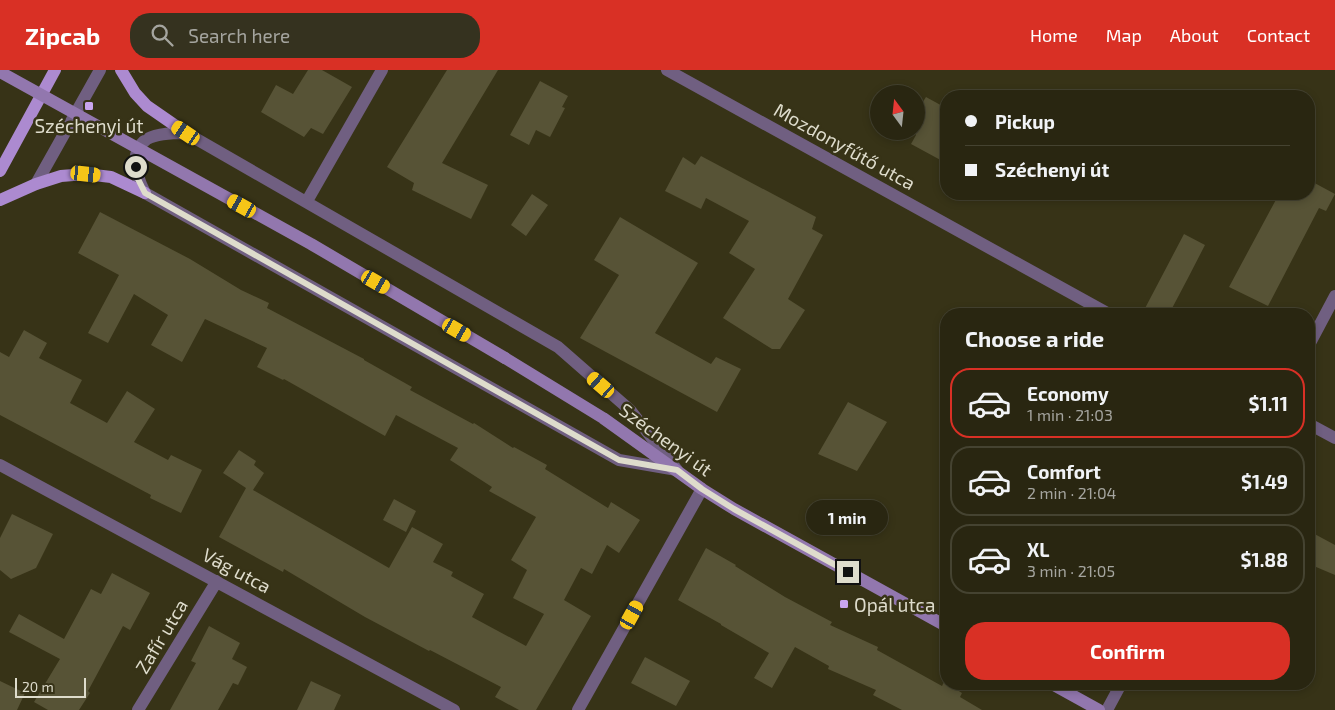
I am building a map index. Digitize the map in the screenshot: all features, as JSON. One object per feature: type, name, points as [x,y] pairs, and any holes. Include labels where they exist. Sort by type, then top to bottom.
[{"type":"main road","points":[[0,171],[56,70]]},
{"type":"main road","points":[[121,70],[135,93],[147,106],[186,133]]},
{"type":"main road","points":[[0,200],[36,184],[61,176],[86,174],[111,177],[145,193]]},
{"type":"street","points":[[36,184],[100,70]]},
{"type":"street","points":[[307,201],[382,70]]},
{"type":"street","name":"Mozdonyfűtő utca","points":[[667,70],[1098,308]]},
{"type":"street","name":"Széchenyi út","points":[[0,72],[311,244],[506,358],[604,418],[702,489],[734,509],[940,623]]},
{"type":"street","points":[[186,133],[558,347],[630,410],[677,470],[619,460],[145,193],[138,179],[136,167],[136,156],[140,146],[148,139],[156,136],[186,133]]},
{"type":"street","points":[[1315,334],[1335,296]]},
{"type":"street","points":[[1315,427],[1335,438]]},
{"type":"street","name":"Vág utca","points":[[0,465],[217,580],[454,710]]},
{"type":"street","points":[[578,710],[702,489]]},
{"type":"street","name":"Zafír utca","points":[[138,710],[217,580]]},
{"type":"street","points":[[1063,690],[1100,710]]},
{"type":"street","points":[[1107,710],[1118,690]]},
{"type":"building","points":[[308,70],[322,70],[352,87],[323,134],[311,128],[304,137],[261,112],[276,85],[293,94]]},
{"type":"building","points":[[447,70],[498,70],[442,163],[488,185],[471,219],[412,190],[414,183],[387,167]]},
{"type":"building","points":[[540,81],[568,96],[562,107],[565,108],[550,137],[536,130],[529,145],[510,135]]},
{"type":"building","points":[[926,97],[940,105],[940,160],[911,144],[913,140],[925,140]]},
{"type":"building","points":[[701,156],[816,217],[812,229],[823,235],[788,299],[805,310],[780,349],[772,349],[723,318],[755,269],[729,253],[749,221],[706,198],[701,209],[665,191],[683,157],[695,165]]},
{"type":"building","points":[[1315,183],[1335,194],[1326,211],[1319,208],[1268,306],[1229,287],[1276,200],[1315,200]]},
{"type":"building","points":[[532,194],[548,205],[526,236],[511,225]]},
{"type":"building","points":[[100,212],[190,259],[241,290],[269,303],[267,308],[364,359],[412,387],[410,390],[474,423],[513,448],[547,465],[545,469],[608,508],[611,502],[640,520],[619,553],[607,545],[592,574],[581,568],[564,600],[591,616],[536,710],[519,710],[495,697],[501,687],[365,617],[284,569],[283,572],[219,537],[246,488],[223,473],[239,450],[256,461],[254,465],[264,473],[253,490],[389,568],[412,527],[443,544],[433,562],[453,572],[451,576],[484,594],[472,617],[526,646],[544,614],[513,598],[527,570],[511,560],[536,517],[489,491],[492,487],[450,460],[458,448],[396,415],[385,436],[284,379],[257,367],[267,348],[205,319],[182,362],[151,345],[168,315],[134,294],[108,343],[88,333],[119,275],[78,253]]},
{"type":"building","points":[[620,217],[698,263],[655,333],[711,364],[716,357],[741,369],[717,412],[580,338],[619,275],[594,260]]},
{"type":"building","points":[[1184,234],[1205,245],[1172,308],[1145,308]]},
{"type":"building","points":[[24,330],[47,343],[39,358],[82,380],[70,403],[107,423],[127,391],[155,409],[134,442],[168,460],[171,455],[202,470],[181,513],[150,498],[151,495],[0,415],[0,352],[9,357]]},
{"type":"building","points":[[848,402],[887,422],[857,471],[818,454]]},
{"type":"building","points":[[394,499],[416,511],[406,532],[383,520]]},
{"type":"building","points":[[12,514],[53,534],[36,568],[11,579],[0,570],[0,538]]},
{"type":"building","points":[[1315,534],[1335,545],[1335,575],[1315,567]]},
{"type":"building","points":[[706,548],[785,597],[832,622],[830,625],[878,647],[877,650],[940,685],[940,690],[957,690],[962,693],[960,697],[982,710],[902,710],[873,695],[876,690],[828,669],[829,666],[795,647],[772,688],[754,678],[769,653],[678,600]]},
{"type":"building","points":[[112,573],[150,593],[130,630],[123,626],[88,691],[90,693],[79,710],[48,710],[34,702],[60,659],[9,632],[19,614],[64,639],[91,589],[101,594]]},
{"type":"building","points":[[209,626],[240,643],[232,659],[247,667],[238,685],[233,683],[218,710],[170,710],[196,663],[191,661]]},
{"type":"building","points":[[645,657],[690,681],[676,706],[631,683]]},
{"type":"building","points":[[0,681],[25,693],[17,710],[0,710]]},
{"type":"building","points":[[311,681],[341,695],[334,710],[297,710]]},
{"type":"place","name":"Széchenyi út","points":[[89,106]]},
{"type":"place","name":"Opál utca","points":[[844,604]]},
{"type":"route","points":[[136,167],[138,179],[145,193],[619,460],[677,470],[702,489],[734,509],[848,572]]}]
